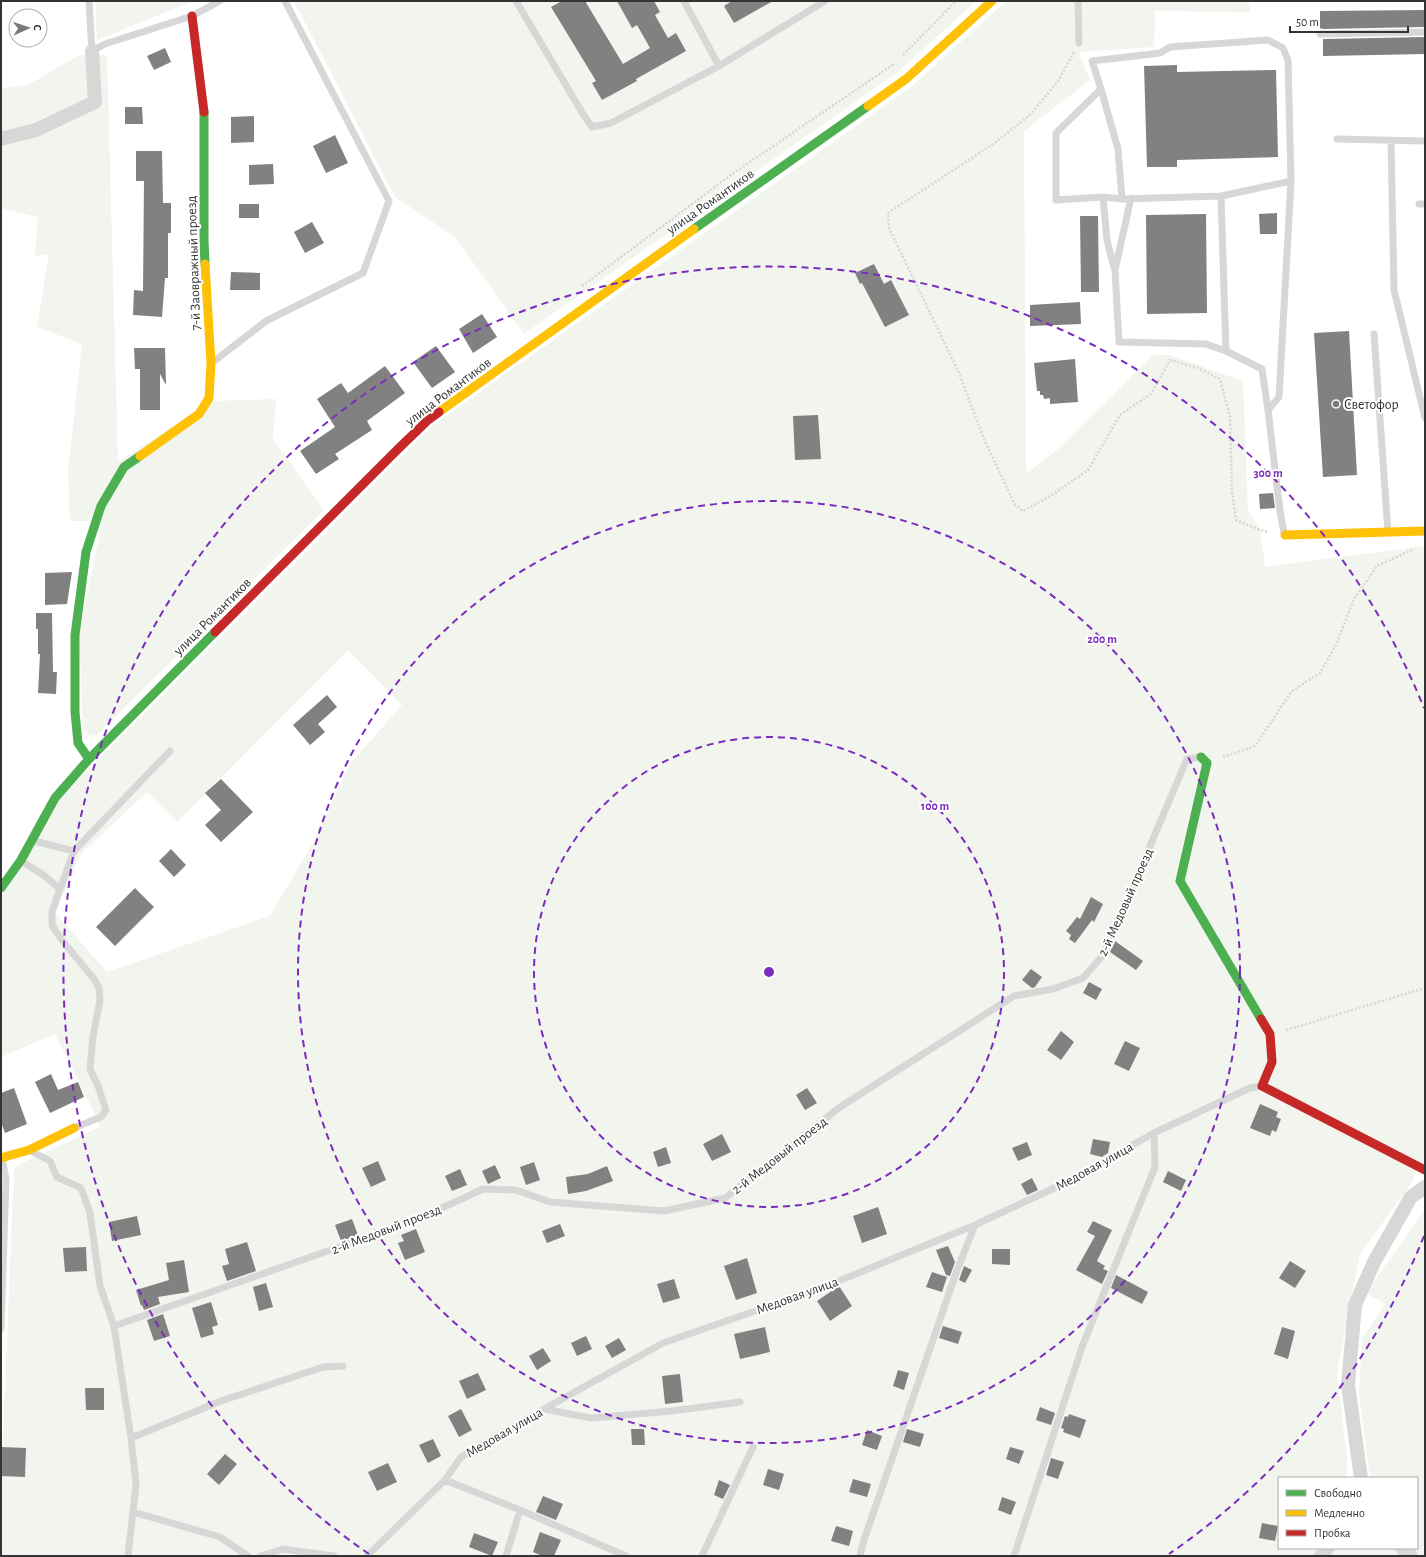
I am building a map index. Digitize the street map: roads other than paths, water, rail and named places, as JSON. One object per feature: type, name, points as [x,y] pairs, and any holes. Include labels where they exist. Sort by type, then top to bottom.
[{"type":"street","name":"улица Романтиков","points":[[1,888],[7,882],[21,860],[55,798],[89,759],[428,420],[906,79],[992,1]]},
{"type":"street","name":"7-й Заовражный проезд","points":[[89,759],[78,743],[75,712],[75,635],[86,552],[101,506],[124,467],[199,414],[209,398],[212,363],[204,241],[204,110],[192,16]]},
{"type":"street","points":[[1,139],[36,130],[95,102],[92,51]]},
{"type":"street","points":[[1285,535],[1425,531]]},
{"type":"street","points":[[1204,760],[1180,881],[1270,1034],[1272,1062],[1262,1086],[1425,1170]]},
{"type":"street","points":[[2,1158],[29,1150],[74,1128]]},
{"type":"street","points":[[1361,1477],[1348,1385],[1355,1305],[1374,1262],[1411,1198],[1425,1187]]},
{"type":"street","points":[[1403,1549],[1411,1556]]},
{"type":"lane","points":[[89,1],[92,51],[105,44],[192,16],[220,1]]},
{"type":"lane","points":[[212,363],[266,321],[363,273],[389,201],[285,1]]},
{"type":"lane","points":[[516,1],[582,114],[592,127],[611,123],[719,66],[826,1]]},
{"type":"lane","points":[[684,1],[719,66]]},
{"type":"lane","points":[[1078,1],[1078,43]]},
{"type":"lane","points":[[1320,34],[1425,32]]},
{"type":"lane","points":[[1122,199],[1118,149],[1092,61],[1160,53],[1170,47],[1268,40],[1283,48],[1288,60],[1291,181],[1278,397],[1268,410]]},
{"type":"lane","points":[[1101,89],[1056,134],[1056,200],[1103,197],[1122,199],[1220,196],[1291,181]]},
{"type":"lane","points":[[1337,140],[1425,141]]},
{"type":"lane","points":[[1391,140],[1394,290],[1425,418]]},
{"type":"lane","points":[[1220,196],[1226,351]]},
{"type":"lane","points":[[1103,197],[1107,240],[1115,270],[1119,342],[1206,344],[1226,351],[1262,369],[1280,512],[1285,535]]},
{"type":"lane","points":[[1115,270],[1131,198]]},
{"type":"lane","points":[[1374,334],[1388,532]]},
{"type":"lane","points":[[74,1128],[101,1117],[106,1110],[98,1086],[90,1069],[93,1036],[100,1001],[99,988],[94,979],[61,939],[52,925],[52,912],[74,851],[170,751]]},
{"type":"lane","name":"2-й Медовый проезд","points":[[114,1326],[416,1220],[483,1189],[516,1190],[550,1202],[664,1211],[725,1198],[840,1107],[1014,996],[1053,989],[1084,978],[1104,954],[1187,759],[1204,760]]},
{"type":"lane","points":[[32,840],[74,851]]},
{"type":"lane","points":[[21,860],[42,874],[60,889]]},
{"type":"lane","name":"Медовая улица","points":[[367,1556],[445,1480],[461,1457],[544,1408],[663,1343],[824,1287],[975,1225],[1067,1182],[1154,1133],[1250,1088],[1262,1086]]},
{"type":"lane","points":[[1014,1556],[1082,1347],[1155,1167],[1154,1133]]},
{"type":"lane","points":[[29,1150],[50,1161],[57,1177],[81,1188],[90,1212],[100,1286],[114,1326],[131,1438],[136,1484],[128,1556]]},
{"type":"lane","points":[[1,1328],[6,1179],[2,1158]]},
{"type":"lane","points":[[860,1556],[863,1543],[954,1281],[975,1225]]},
{"type":"lane","points":[[131,1438],[220,1401],[323,1367],[343,1366]]},
{"type":"lane","points":[[544,1408],[591,1418],[672,1411],[740,1402]]},
{"type":"lane","points":[[702,1556],[753,1447]]},
{"type":"lane","points":[[445,1480],[520,1510],[623,1556]]},
{"type":"lane","points":[[506,1556],[520,1510]]},
{"type":"lane","points":[[133,1512],[220,1537],[248,1556]]},
{"type":"lane","points":[[261,1556],[283,1549],[334,1556]]},
{"type":"place","name":"Светофор","points":[[1336,404]]}]
